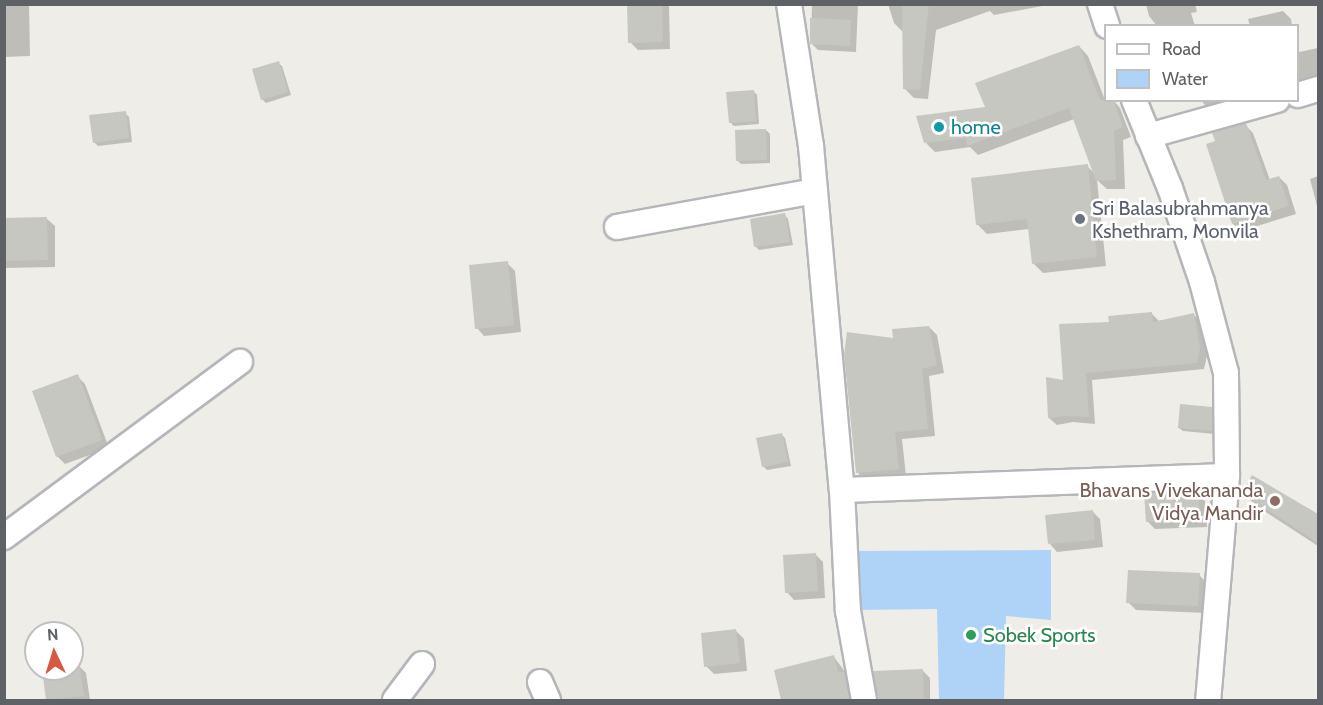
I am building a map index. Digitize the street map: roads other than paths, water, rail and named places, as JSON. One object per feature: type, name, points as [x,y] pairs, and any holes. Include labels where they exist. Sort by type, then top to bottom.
[{"type":"street","points":[[789,4],[815,191],[842,490],[848,611],[864,700]]},
{"type":"street","points":[[1100,4],[1106,24]]},
{"type":"street","points":[[1299,95],[1318,89]]},
{"type":"street","points":[[1135,102],[1170,188],[1202,282],[1226,373],[1227,476],[1208,700]]},
{"type":"street","points":[[1148,136],[1270,102]]},
{"type":"street","points":[[617,227],[815,191]]},
{"type":"street","points":[[4,537],[240,362]]},
{"type":"street","points":[[842,490],[1227,476]]},
{"type":"street","points":[[395,700],[422,664]]},
{"type":"water","name":"Sobek Sports","points":[[1051,550],[1051,620],[1006,616],[1004,700],[939,700],[937,609],[853,610],[852,551]]},
{"type":"place","name":"home","points":[[939,127]]},
{"type":"place","name":"Sri Balasubrahmanya Kshethram, Monvila","points":[[1080,219]]},
{"type":"place","name":"Bhavans Vivekananda Vidya Mandir","points":[[1275,501]]},
{"type":"place","name":"Sobek Sports","points":[[971,635]]}]
